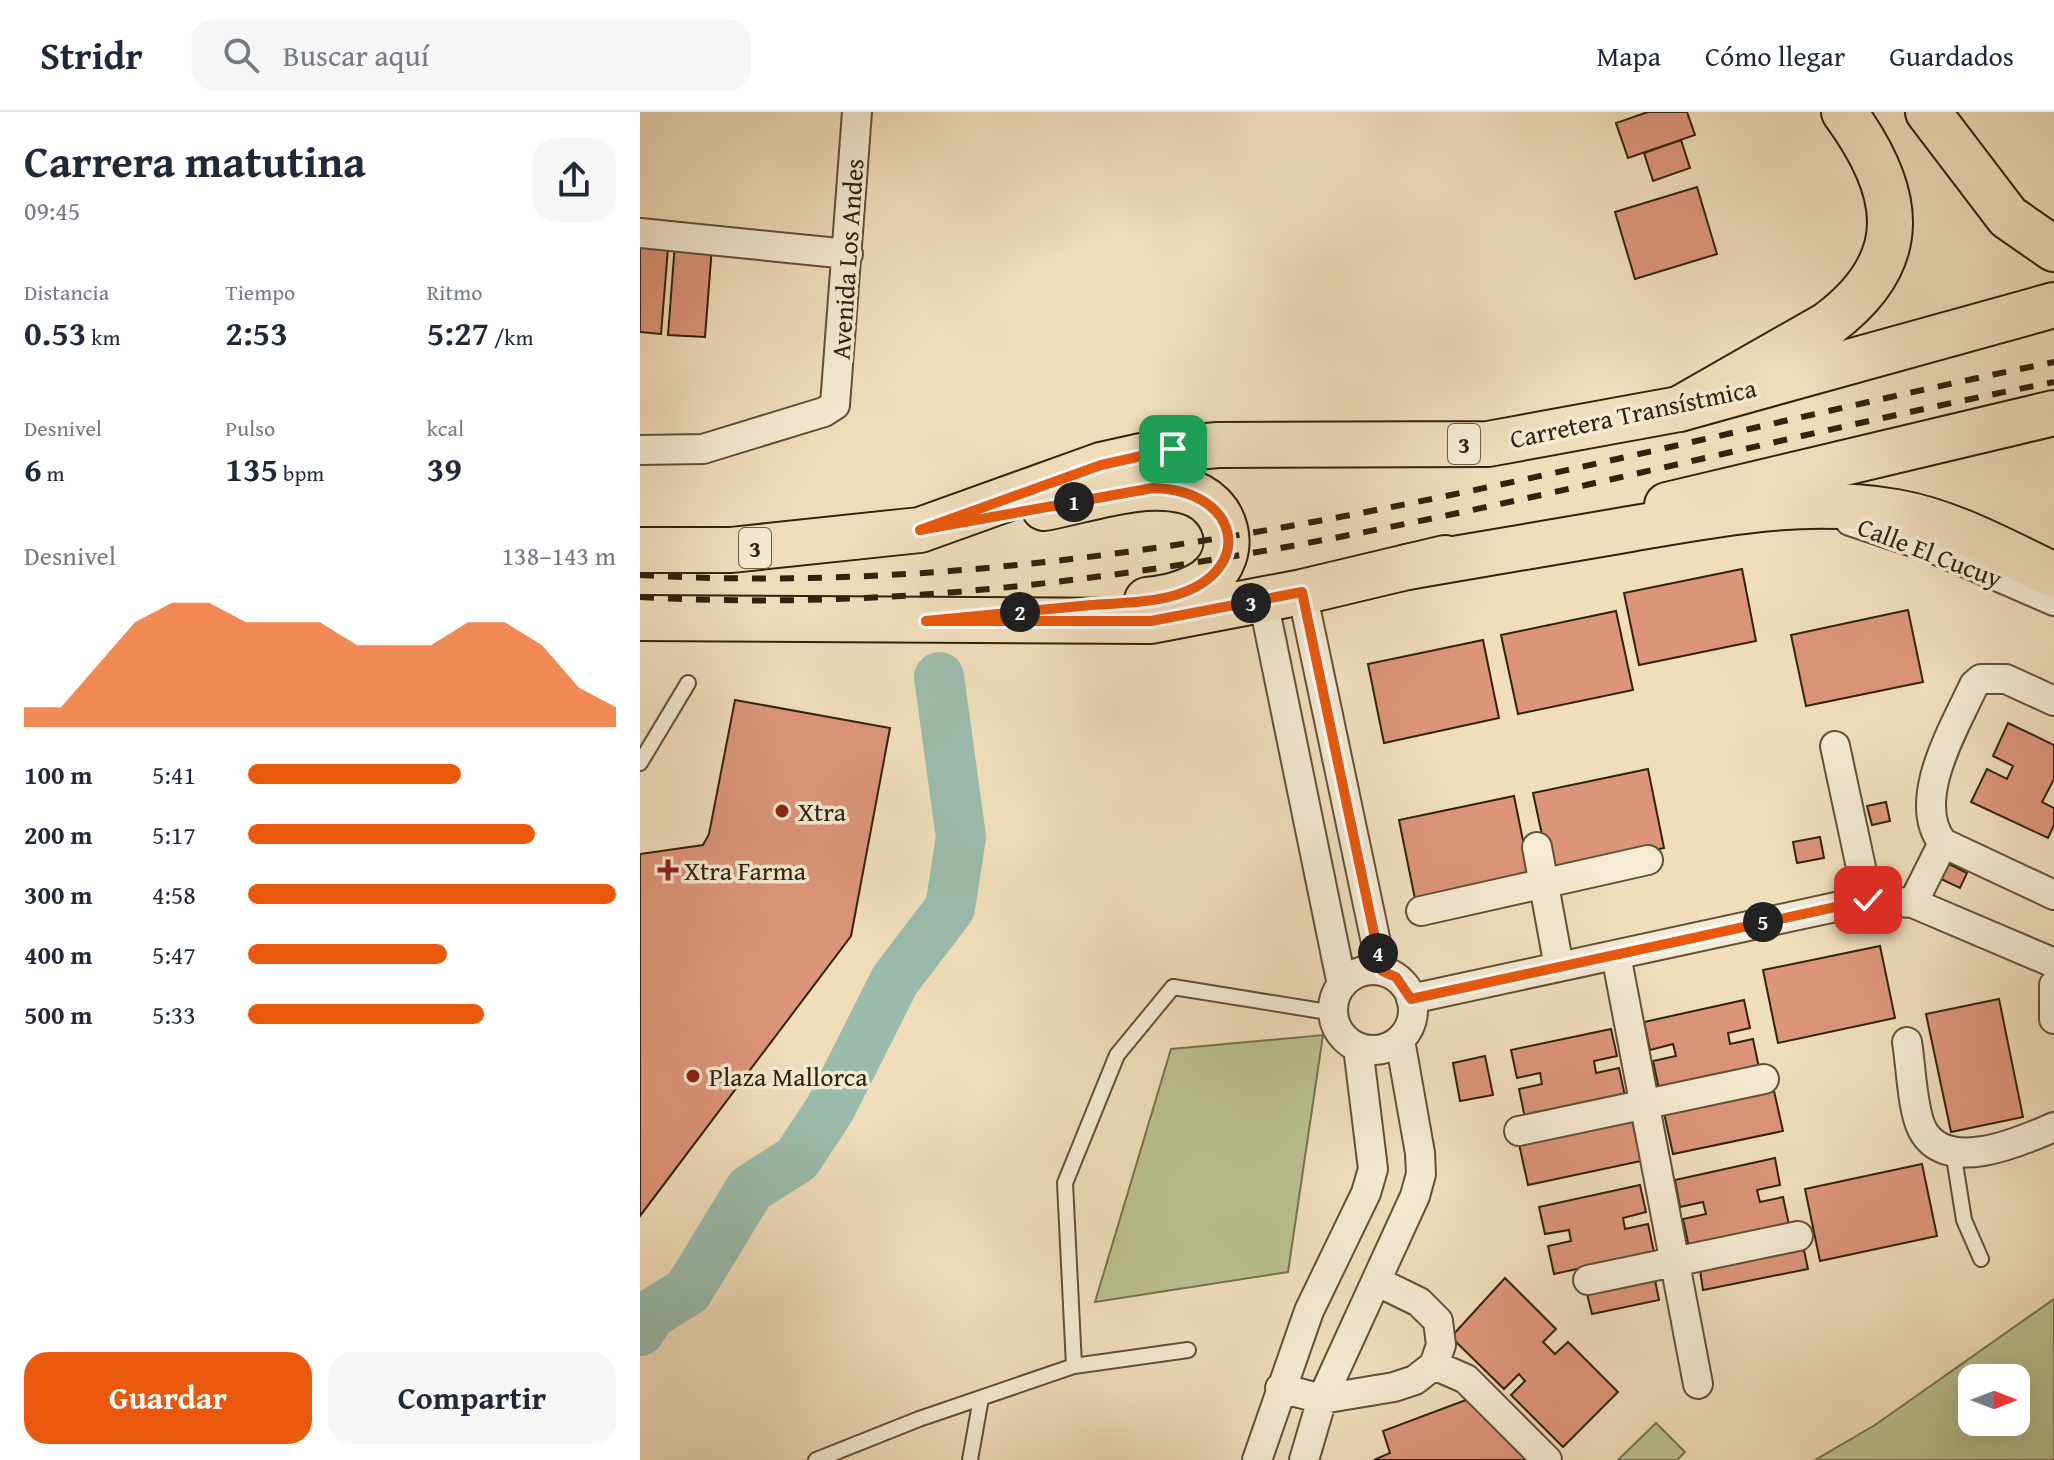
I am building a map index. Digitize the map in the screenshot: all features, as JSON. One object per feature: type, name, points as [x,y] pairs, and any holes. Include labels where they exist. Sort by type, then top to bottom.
[{"type":"main road","points":[[1679,409],[1828,324],[1848,309],[1875,278],[1889,243],[1890,205],[1877,167],[1844,112]]},
{"type":"main road","points":[[1928,112],[2008,217],[2054,249]]},
{"type":"main road","name":"Carretera Transístmica","points":[[640,550],[731,550],[920,530],[1101,465],[1173,449],[1253,445],[1488,444],[1679,409],[2054,305]]},
{"type":"main road","points":[[640,618],[1151,621],[1282,596],[2054,413]]},
{"type":"main road","points":[[920,530],[1153,488],[1171,488],[1198,495],[1211,504],[1221,517],[1227,544],[1219,567],[1208,579],[1177,595],[926,621]]},
{"type":"main road","points":[[1407,567],[1715,515],[1804,506],[1866,509],[1925,519],[2054,575]]},
{"type":"street","name":"Avenida Los Andes","points":[[640,450],[703,449],[824,412],[835,405],[857,112]]},
{"type":"street","points":[[640,233],[848,254]]},
{"type":"street","name":"Calle El Cucuy","points":[[1804,506],[1934,549],[2054,601]]},
{"type":"street","points":[[1282,596],[1382,971]]},
{"type":"street","points":[[1282,596],[1342,985]]},
{"type":"street","points":[[2054,701],[1997,676],[1981,679],[1974,685],[1935,772],[1932,813],[1943,843],[2054,895]]},
{"type":"street","points":[[1835,746],[1868,900]]},
{"type":"street","points":[[1913,903],[1943,843]]},
{"type":"street","points":[[1537,847],[1559,967]]},
{"type":"street","points":[[1421,911],[1648,860]]},
{"type":"street","points":[[1411,999],[1868,900],[1913,903],[2054,963]]},
{"type":"street","points":[[1616,955],[1698,1384]]},
{"type":"street","points":[[1382,971],[1396,977],[1411,999],[1413,1014],[1400,1040],[1387,1048],[1358,1047],[1346,1039],[1334,1013],[1335,998],[1342,985],[1360,972],[1382,971]]},
{"type":"street","points":[[2054,985],[2054,1019]]},
{"type":"street","points":[[1304,1460],[1322,1399],[1415,1196],[1421,1174],[1400,1040]]},
{"type":"street","points":[[1907,1042],[1920,1126],[1935,1144],[1953,1151],[2013,1144],[2054,1127]]},
{"type":"street","points":[[1257,1460],[1309,1311],[1366,1193],[1373,1169],[1358,1047]]},
{"type":"street","points":[[1519,1131],[1764,1079]]},
{"type":"street","points":[[1588,1280],[1798,1236]]},
{"type":"street","points":[[1280,1388],[1322,1399],[1394,1387],[1415,1380],[1434,1365],[1441,1345],[1438,1321],[1419,1302],[1376,1281]]},
{"type":"street","points":[[1434,1365],[1466,1379],[1547,1460]]},
{"type":"lane","points":[[640,763],[688,683]]},
{"type":"lane","points":[[1074,1366],[1065,1183],[1117,1055],[1173,987],[1334,1013]]},
{"type":"lane","points":[[1953,1151],[1964,1220],[1981,1259]]},
{"type":"lane","points":[[816,1460],[1074,1366],[1188,1350]]},
{"type":"lane","points":[[970,1460],[981,1398]]},
{"type":"green space","points":[[1323,1035],[1288,1272],[1095,1302],[1171,1049]]},
{"type":"green space","points":[[2054,1299],[2054,1460],[1815,1460],[1875,1425],[1958,1367],[1958,1436],[2030,1436],[2030,1364],[1962,1364]]},
{"type":"green space","points":[[1656,1423],[1685,1452],[1677,1460],[1618,1460]]},
{"type":"building","points":[[1648,112],[1687,112],[1695,135],[1628,158],[1616,123]]},
{"type":"building","points":[[1681,140],[1690,168],[1653,181],[1644,153]]},
{"type":"building","points":[[1697,187],[1717,254],[1635,279],[1615,212]]},
{"type":"building","points":[[675,243],[712,246],[705,337],[668,335]]},
{"type":"building","points":[[640,246],[668,248],[661,334],[640,332]]},
{"type":"building","points":[[1742,569],[1756,641],[1639,665],[1624,593]]},
{"type":"building","points":[[1908,610],[1923,682],[1806,706],[1791,635]]},
{"type":"building","points":[[1616,611],[1633,690],[1518,714],[1501,635]]},
{"type":"building","points":[[1483,640],[1499,718],[1384,743],[1368,664]]},
{"type":"building","name":"Plaza Mallorca","points":[[735,700],[890,728],[851,936],[640,1216],[640,854],[703,845],[709,834]]},
{"type":"building","points":[[2008,723],[2054,745],[2054,779],[2042,802],[2054,808],[2054,825],[2048,838],[1971,802],[1987,769],[2007,779],[2013,766],[1993,756]]},
{"type":"building","points":[[1648,769],[1664,848],[1550,872],[1533,793]]},
{"type":"building","points":[[1514,796],[1530,875],[1415,899],[1399,820]]},
{"type":"building","points":[[1886,802],[1890,821],[1872,825],[1867,806]]},
{"type":"building","points":[[1820,837],[1824,858],[1797,863],[1793,842]]},
{"type":"building","points":[[1949,864],[1967,873],[1960,888],[1941,879]]},
{"type":"building","points":[[1880,946],[1895,1018],[1778,1043],[1763,970]]},
{"type":"building","points":[[1999,999],[2023,1117],[1951,1132],[1926,1014]]},
{"type":"building","points":[[1744,1000],[1750,1028],[1728,1033],[1730,1044],[1753,1039],[1759,1068],[1659,1089],[1653,1061],[1676,1056],[1673,1044],[1650,1050],[1644,1022]]},
{"type":"building","points":[[1611,1029],[1617,1056],[1594,1061],[1596,1073],[1619,1068],[1625,1096],[1525,1118],[1519,1089],[1542,1084],[1540,1073],[1517,1078],[1511,1050]]},
{"type":"building","points":[[1485,1056],[1493,1095],[1460,1101],[1453,1063]]},
{"type":"building","points":[[1774,1091],[1783,1131],[1673,1154],[1664,1113]]},
{"type":"building","points":[[1632,1120],[1641,1161],[1528,1185],[1519,1144]]},
{"type":"building","points":[[1775,1158],[1780,1185],[1757,1190],[1760,1202],[1783,1197],[1789,1225],[1689,1247],[1683,1219],[1706,1214],[1703,1202],[1680,1207],[1675,1180]]},
{"type":"building","points":[[1922,1164],[1937,1236],[1820,1261],[1805,1189]]},
{"type":"building","points":[[1640,1185],[1646,1212],[1623,1218],[1625,1229],[1648,1224],[1654,1252],[1554,1274],[1548,1246],[1571,1241],[1569,1230],[1545,1234],[1539,1207]]},
{"type":"building","points":[[1804,1250],[1808,1269],[1703,1290],[1700,1270]]},
{"type":"building","points":[[1505,1278],[1556,1329],[1543,1342],[1555,1354],[1568,1342],[1618,1392],[1563,1447],[1511,1395],[1525,1381],[1519,1374],[1504,1389],[1451,1337]]},
{"type":"building","points":[[1655,1280],[1659,1300],[1592,1314],[1587,1294]]},
{"type":"building","points":[[1466,1400],[1526,1460],[1374,1460],[1390,1453],[1383,1431]]},
{"type":"waterway","points":[[640,1331],[651,1314],[688,1291],[750,1189],[797,1159],[830,1109],[895,980],[950,908],[961,837],[939,677]]},
{"type":"railway","points":[[640,575],[819,578],[998,567],[1175,545],[1352,515],[1528,479],[2054,362]]},
{"type":"railway","points":[[640,597],[820,600],[998,588],[1176,566],[1528,498],[2054,382]]},
{"type":"place","name":"Xtra","points":[[782,811]]},
{"type":"place","name":"Xtra Farma","points":[[668,870]]},
{"type":"place","name":"Plaza Mallorca","points":[[693,1076]]},
{"type":"route","points":[[1173,449],[1101,465],[920,530],[1153,488],[1171,488],[1198,495],[1211,504],[1221,517],[1226,530],[1226,554],[1208,579],[1164,598],[926,621],[1100,624],[1151,621],[1192,616],[1302,592],[1382,971],[1396,977],[1411,999],[1868,900]]}]
